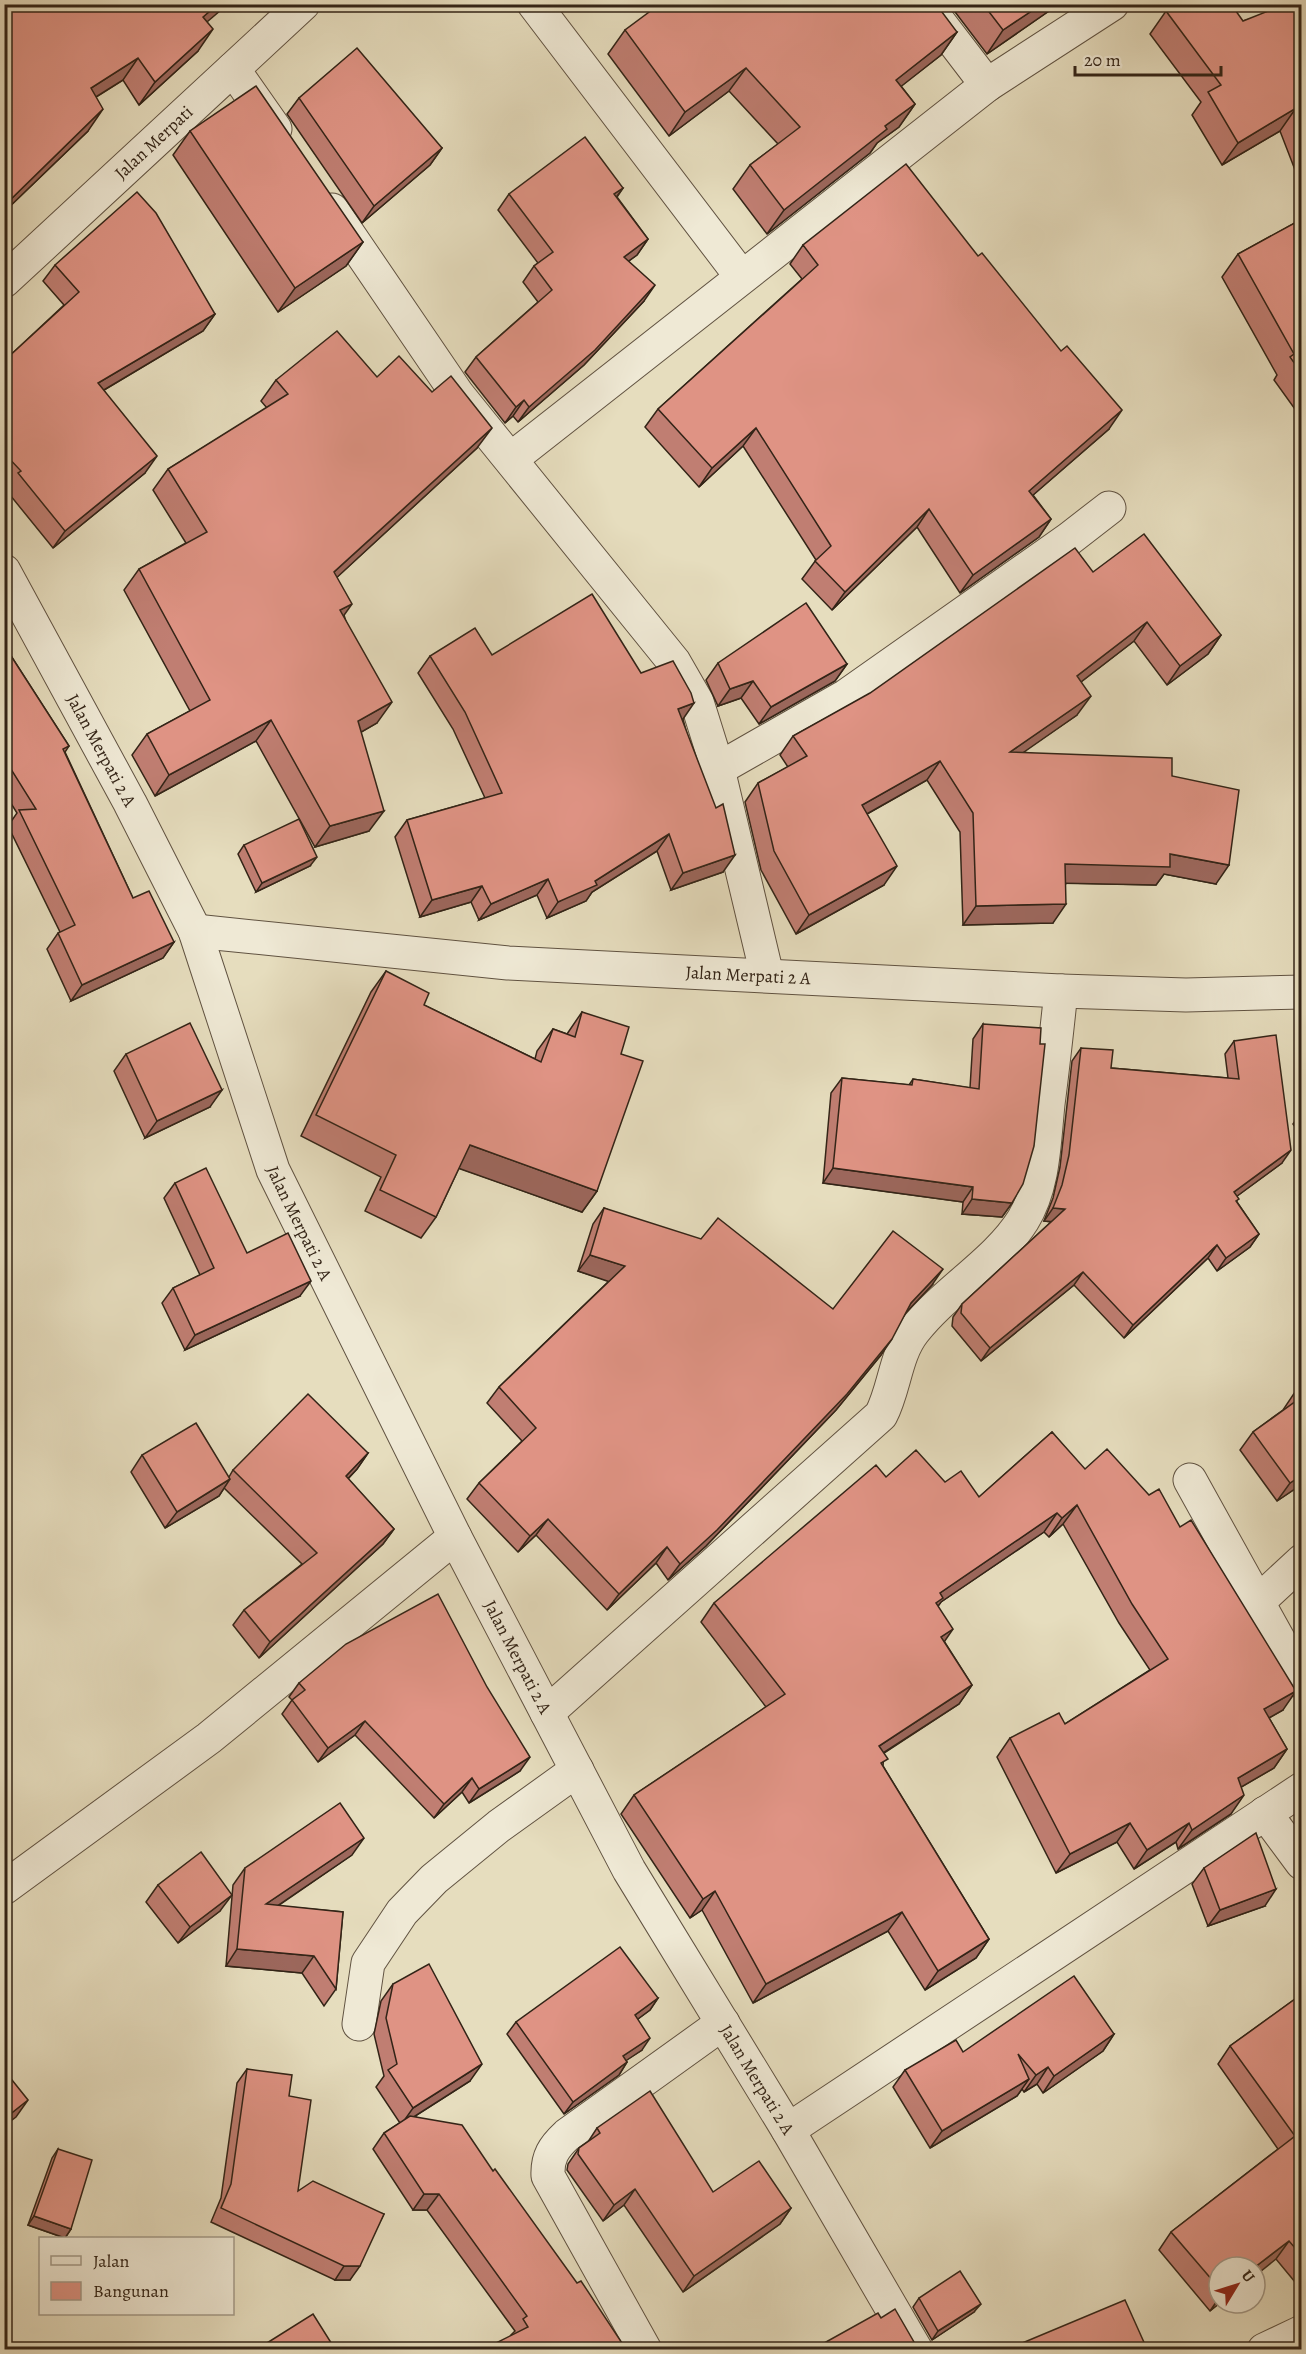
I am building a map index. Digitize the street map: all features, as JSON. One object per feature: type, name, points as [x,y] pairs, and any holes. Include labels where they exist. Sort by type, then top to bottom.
[{"type":"street","name":"Jalan Merpati","points":[[4,281],[303,4]]},
{"type":"street","points":[[534,4],[741,276]]},
{"type":"street","points":[[925,4],[987,85]]},
{"type":"street","points":[[511,459],[987,85],[1112,4]]},
{"type":"street","points":[[233,69],[292,153]]},
{"type":"street","points":[[318,190],[458,395],[674,662],[697,702],[718,769],[767,975]]},
{"type":"street","points":[[718,769],[846,696],[1069,539],[1109,508]]},
{"type":"street","name":"Jalan Merpati 2 A","points":[[4,571],[130,802],[195,931],[273,1170],[455,1537],[629,1870],[788,2130],[916,2349]]},
{"type":"street","name":"Jalan Merpati 2 A","points":[[195,931],[508,963],[1061,991],[1186,995],[1302,992]]},
{"type":"street","points":[[547,1713],[881,1415],[891,1395],[899,1361],[914,1332],[960,1283],[1006,1242],[1023,1220],[1033,1200],[1041,1168],[1061,991]]},
{"type":"street","points":[[1190,1480],[1302,1682]]},
{"type":"street","points":[[4,1888],[209,1738],[455,1537]]},
{"type":"street","points":[[1259,1601],[1302,1561]]},
{"type":"street","points":[[359,2024],[368,1963],[402,1912],[450,1865],[577,1770]]},
{"type":"street","points":[[788,2130],[1302,1789]]},
{"type":"street","points":[[1265,1813],[1302,1863]]},
{"type":"street","points":[[645,2349],[548,2176],[547,2163],[555,2147],[567,2135],[723,2023]]},
{"type":"street","points":[[1264,2349],[1302,2332]]},
{"type":"building","points":[[9,4],[218,4],[203,17],[213,29],[155,82],[138,58],[91,88],[103,109],[7,203],[4,201],[4,9]]},
{"type":"building","points":[[660,4],[936,4],[957,32],[896,80],[915,104],[885,126],[887,129],[784,210],[750,165],[800,127],[746,68],[685,112],[625,30]]},
{"type":"building","points":[[983,4],[1042,4],[1003,30]]},
{"type":"building","points":[[1174,4],[1231,4],[1243,21],[1286,4],[1302,4],[1302,123],[1296,108],[1238,143],[1208,92],[1221,85],[1166,11]]},
{"type":"building","points":[[357,48],[442,148],[374,206],[299,98]]},
{"type":"building","points":[[256,86],[363,242],[295,288],[190,131]]},
{"type":"building","points":[[585,137],[623,188],[614,194],[648,239],[624,257],[655,285],[595,350],[529,407],[524,400],[516,407],[476,357],[552,290],[534,266],[553,252],[509,194]]},
{"type":"building","points":[[906,164],[978,256],[982,253],[1061,351],[1067,346],[1122,410],[1029,491],[1051,519],[973,575],[929,509],[845,592],[815,561],[831,546],[756,428],[712,468],[658,409],[818,265],[803,245]]},
{"type":"building","points":[[137,192],[156,213],[215,314],[98,383],[157,456],[65,531],[18,473],[21,471],[4,453],[4,361],[79,292],[55,265]]},
{"type":"building","points":[[1302,219],[1302,374],[1290,357],[1294,354],[1238,254]]},
{"type":"building","points":[[337,331],[377,377],[399,356],[432,392],[451,376],[492,428],[334,572],[352,604],[340,610],[392,702],[358,721],[384,811],[330,826],[271,720],[169,775],[147,734],[210,700],[139,569],[207,532],[168,469],[288,394],[276,380]]},
{"type":"building","points":[[1144,534],[1221,635],[1180,666],[1147,622],[1077,676],[1091,696],[1010,752],[1172,758],[1172,776],[1239,790],[1229,865],[1170,854],[1170,867],[1065,864],[1066,904],[976,906],[973,813],[940,761],[862,805],[897,866],[809,915],[774,851],[758,783],[807,756],[793,736],[870,693],[1075,548],[1093,572]]},
{"type":"building","points":[[592,594],[641,673],[673,661],[691,693],[694,703],[678,709],[716,808],[723,804],[735,855],[683,873],[669,834],[595,881],[597,885],[558,902],[548,879],[491,904],[482,886],[432,900],[407,820],[502,793],[465,712],[430,656],[475,628],[492,655]]},
{"type":"building","points":[[806,603],[847,664],[771,707],[753,681],[730,689],[718,663]]},
{"type":"building","points":[[4,645],[69,746],[63,749],[133,898],[149,891],[174,942],[82,985],[58,933],[75,925],[19,810],[36,809],[4,758]]},
{"type":"building","points":[[299,819],[317,857],[262,883],[244,845]]},
{"type":"building","points":[[386,971],[429,993],[424,1005],[541,1062],[553,1029],[575,1037],[582,1012],[629,1027],[621,1054],[643,1061],[597,1191],[470,1145],[436,1217],[380,1190],[396,1155],[316,1115]]},
{"type":"building","points":[[190,1023],[222,1090],[157,1121],[126,1054]]},
{"type":"building","points":[[983,1024],[1041,1028],[1040,1044],[1045,1044],[1034,1146],[1023,1184],[1012,1203],[972,1199],[973,1187],[833,1168],[842,1078],[912,1085],[913,1079],[979,1089]]},
{"type":"building","points":[[1276,1035],[1291,1150],[1234,1192],[1239,1199],[1236,1201],[1259,1234],[1226,1258],[1217,1245],[1133,1325],[1083,1272],[990,1348],[961,1313],[962,1304],[1065,1209],[1053,1208],[1062,1185],[1069,1155],[1081,1048],[1113,1050],[1111,1068],[1239,1079],[1234,1041]]},
{"type":"building","points":[[206,1168],[247,1253],[288,1233],[311,1281],[195,1335],[173,1288],[214,1268],[175,1183]]},
{"type":"building","points":[[604,1208],[701,1239],[718,1218],[833,1309],[893,1231],[943,1269],[911,1303],[892,1339],[847,1394],[717,1530],[680,1564],[667,1547],[619,1594],[548,1519],[530,1536],[479,1483],[536,1428],[499,1387],[625,1266],[590,1255]]},
{"type":"building","points":[[1302,1387],[1302,1475],[1290,1483],[1253,1432],[1300,1398],[1295,1392]]},
{"type":"building","points":[[308,1394],[368,1453],[346,1476],[394,1529],[270,1642],[244,1610],[317,1553],[233,1470]]},
{"type":"building","points":[[196,1423],[230,1479],[177,1512],[142,1455]]},
{"type":"building","points":[[1052,1432],[1085,1469],[1107,1449],[1149,1495],[1159,1489],[1180,1527],[1191,1520],[1296,1691],[1264,1709],[1287,1749],[1238,1778],[1244,1795],[1192,1830],[1189,1823],[1147,1850],[1130,1823],[1070,1854],[1010,1738],[1059,1713],[1065,1724],[1168,1659],[1132,1604],[1077,1505],[1062,1518],[1057,1513],[940,1593],[943,1598],[936,1603],[953,1629],[941,1637],[972,1685],[879,1746],[888,1759],[881,1763],[989,1939],[938,1971],[902,1912],[766,1984],[715,1891],[703,1899],[634,1795],[785,1694],[714,1603],[876,1465],[886,1477],[916,1450],[945,1482],[961,1471],[979,1497]]},
{"type":"building","points":[[438,1594],[487,1687],[530,1757],[479,1789],[472,1778],[444,1804],[365,1721],[328,1748],[292,1700],[305,1690],[299,1683],[346,1644]]},
{"type":"building","points":[[340,1803],[364,1838],[266,1904],[343,1912],[336,1989],[314,1956],[237,1949],[245,1868]]},
{"type":"building","points":[[1256,1833],[1276,1889],[1220,1910],[1204,1868]]},
{"type":"building","points":[[201,1852],[232,1895],[190,1927],[158,1885]]},
{"type":"building","points":[[620,1947],[658,1998],[635,2015],[650,2038],[623,2056],[627,2062],[573,2102],[516,2022]]},
{"type":"building","points":[[429,1964],[482,2064],[413,2108],[388,2070],[397,2064],[386,2018],[393,1984]]},
{"type":"building","points":[[1074,1976],[1114,2034],[1054,2076],[1048,2067],[1036,2075],[1018,2054],[1029,2079],[942,2131],[905,2070],[956,2040],[963,2052]]},
{"type":"building","points":[[1302,1994],[1302,2256],[1289,2241],[1267,2258],[1267,2255],[1207,2255],[1207,2274],[1171,2232],[1295,2136],[1230,2046]]},
{"type":"building","points":[[247,2069],[292,2075],[289,2096],[311,2100],[298,2191],[313,2181],[384,2214],[360,2266],[344,2266],[221,2208],[231,2184]]},
{"type":"building","points":[[4,2070],[28,2100],[4,2119]]},
{"type":"building","points":[[650,2091],[713,2192],[759,2161],[791,2208],[694,2276],[635,2189],[614,2205],[578,2154],[579,2148],[600,2133],[597,2128]]},
{"type":"building","points":[[410,2116],[462,2125],[493,2171],[495,2169],[577,2283],[581,2281],[622,2343],[610,2349],[484,2349],[528,2327],[523,2319],[527,2316],[439,2194],[424,2194],[384,2133]]},
{"type":"building","points":[[58,2149],[92,2160],[71,2229],[34,2216]]},
{"type":"building","points":[[960,2271],[981,2304],[938,2331],[919,2298]]},
{"type":"building","points":[[1125,2300],[1147,2349],[1008,2349]]},
{"type":"building","points":[[895,2309],[914,2342],[906,2349],[819,2349],[817,2347],[878,2313],[881,2318]]},
{"type":"building","points":[[313,2314],[335,2349],[259,2348]]}]
